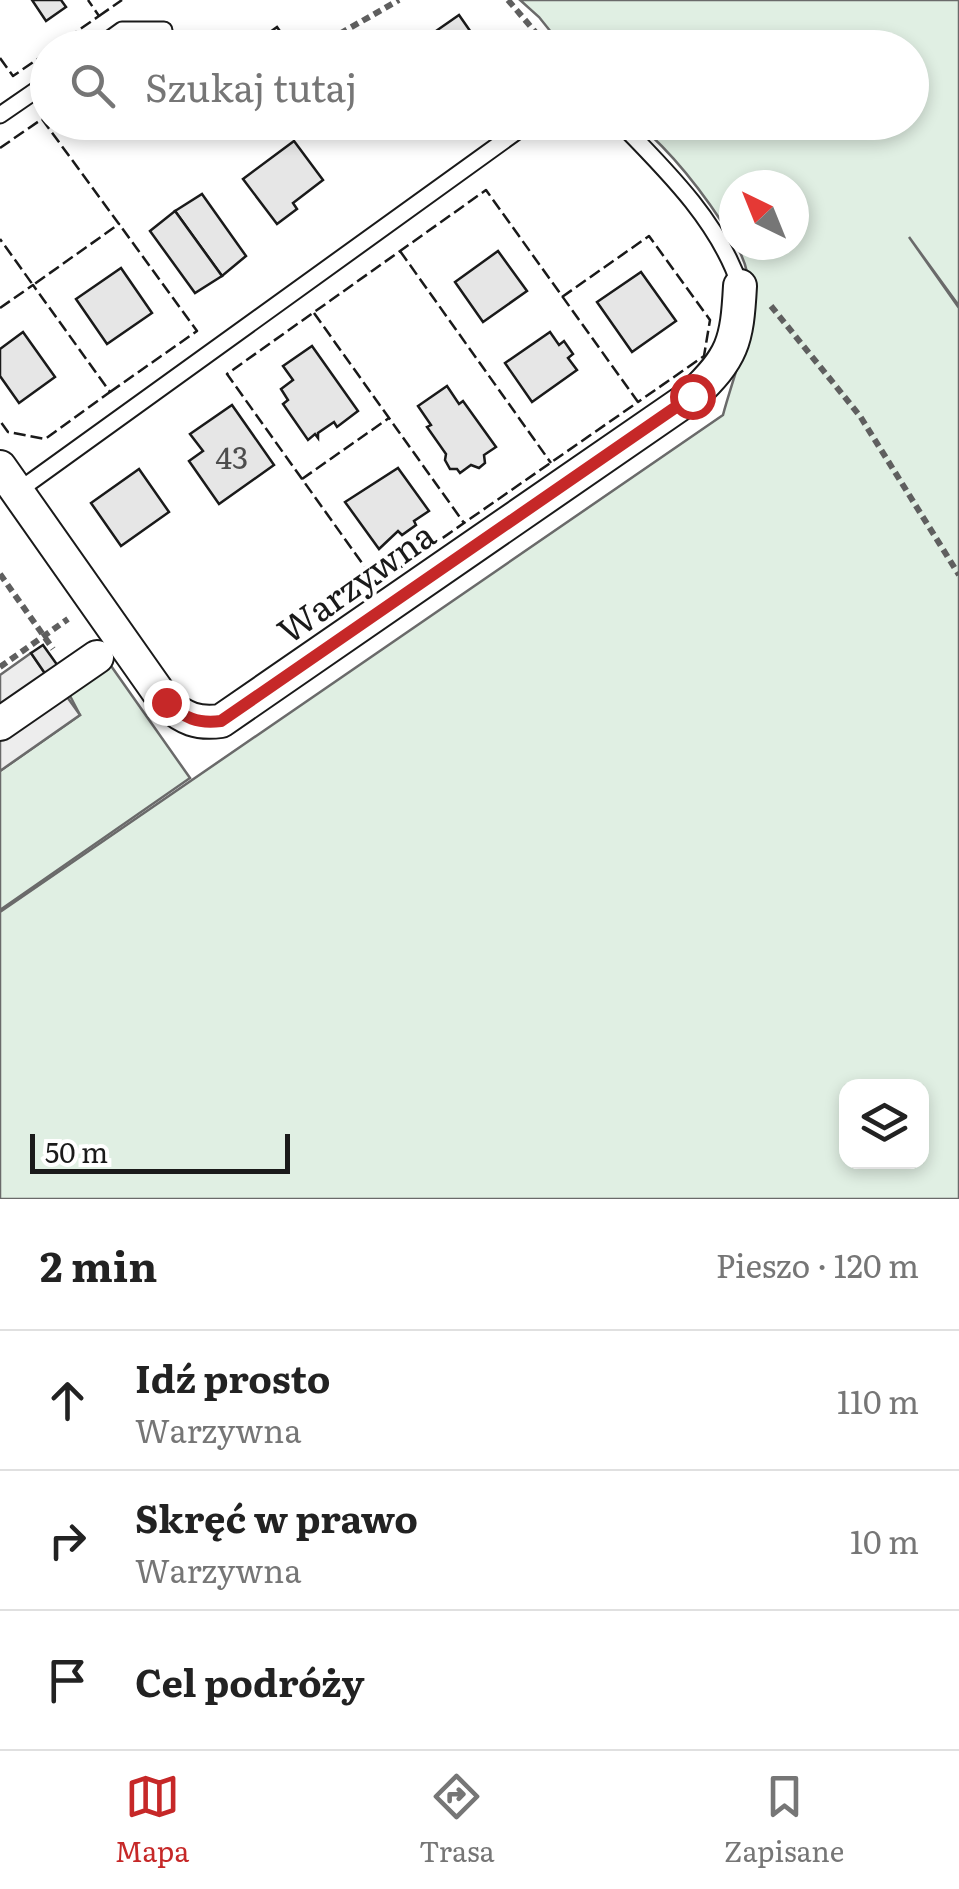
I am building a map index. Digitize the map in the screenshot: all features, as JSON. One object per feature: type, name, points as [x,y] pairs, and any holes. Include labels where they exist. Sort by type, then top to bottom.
[{"type":"street","name":"Warzywna","points":[[9,479],[166,702],[181,716],[200,724],[221,721],[692,396],[730,355],[738,321],[740,286]]},
{"type":"street","points":[[0,724],[84,666]]},
{"type":"lane","points":[[122,30],[164,30]]},
{"type":"lane","points":[[0,115],[30,94]]},
{"type":"lane","name":"Warzywna","points":[[9,479],[504,140]]},
{"type":"lane","points":[[635,140],[696,207],[729,253],[740,286]]},
{"type":"path","points":[[345,30],[399,0]]},
{"type":"path","points":[[508,0],[534,30]]},
{"type":"path","points":[[740,286],[778,311],[860,416],[959,575]]},
{"type":"path","points":[[0,574],[44,636],[84,666]]},
{"type":"path","points":[[0,667],[64,622]]},
{"type":"green space","points":[[520,0],[959,0],[959,306],[909,237],[959,308],[959,1199],[0,1199],[0,912],[723,415],[742,352],[750,308],[743,260],[809,260],[809,170],[719,170],[719,218],[690,178],[655,140],[929,140],[929,30],[549,30]]},
{"type":"green space","points":[[109,663],[190,778],[0,910],[0,771],[80,715],[68,692]]},
{"type":"shaded area","points":[[31,653],[46,675],[0,707],[0,675]]},
{"type":"shaded area","points":[[65,694],[80,715],[0,771],[0,740]]},
{"type":"building","points":[[32,0],[61,0],[66,7],[46,21]]},
{"type":"building","points":[[459,15],[469,30],[437,30]]},
{"type":"building","points":[[294,141],[323,180],[293,203],[297,209],[277,224],[243,179]]},
{"type":"building","points":[[202,194],[246,256],[222,276],[175,211]]},
{"type":"building","points":[[175,211],[222,276],[195,293],[150,231]]},
{"type":"building","points":[[498,251],[527,291],[483,322],[455,282]]},
{"type":"building","points":[[121,268],[152,313],[107,344],[76,299]]},
{"type":"building","points":[[641,272],[676,321],[632,352],[597,302]]},
{"type":"building","points":[[23,332],[55,377],[19,403],[0,376],[0,349]]},
{"type":"building","points":[[550,332],[559,345],[564,341],[573,354],[568,358],[577,370],[532,402],[505,363]]},
{"type":"building","points":[[312,346],[358,411],[337,427],[334,422],[318,433],[318,438],[315,434],[308,440],[283,404],[288,400],[281,389],[293,380],[283,366]]},
{"type":"building","points":[[447,386],[459,404],[463,401],[496,447],[484,455],[485,463],[479,468],[471,465],[460,473],[450,469],[446,454],[418,406]]},
{"type":"building","points":[[232,405],[274,465],[219,504],[189,461],[203,451],[190,434]]},
{"type":"building","points":[[398,468],[429,511],[414,521],[416,525],[402,535],[398,531],[379,549],[345,502]]},
{"type":"building","points":[[139,469],[169,512],[121,546],[91,503]]},
{"type":"building","points":[[43,645],[58,666],[46,675],[31,653]]},
{"type":"fence","points":[[79,30],[99,16],[88,0]]},
{"type":"fence","points":[[99,16],[122,0]]},
{"type":"fence","points":[[0,58],[13,76],[30,64]]},
{"type":"fence","points":[[0,148],[30,127]]},
{"type":"fence","points":[[0,239],[33,285],[119,224],[57,140]]},
{"type":"fence","points":[[314,313],[464,523],[377,584],[227,374],[486,190],[638,402],[464,523]]},
{"type":"fence","points":[[110,392],[197,331],[119,224]]},
{"type":"fence","points":[[562,297],[649,236],[710,320],[704,356],[638,402]]},
{"type":"fence","points":[[400,251],[551,463]]},
{"type":"fence","points":[[0,308],[33,285],[110,392],[45,439],[8,432],[0,421]]},
{"type":"fence","points":[[302,479],[389,418]]},
{"type":"route","points":[[166,702],[181,716],[200,724],[221,721],[692,396]]}]
